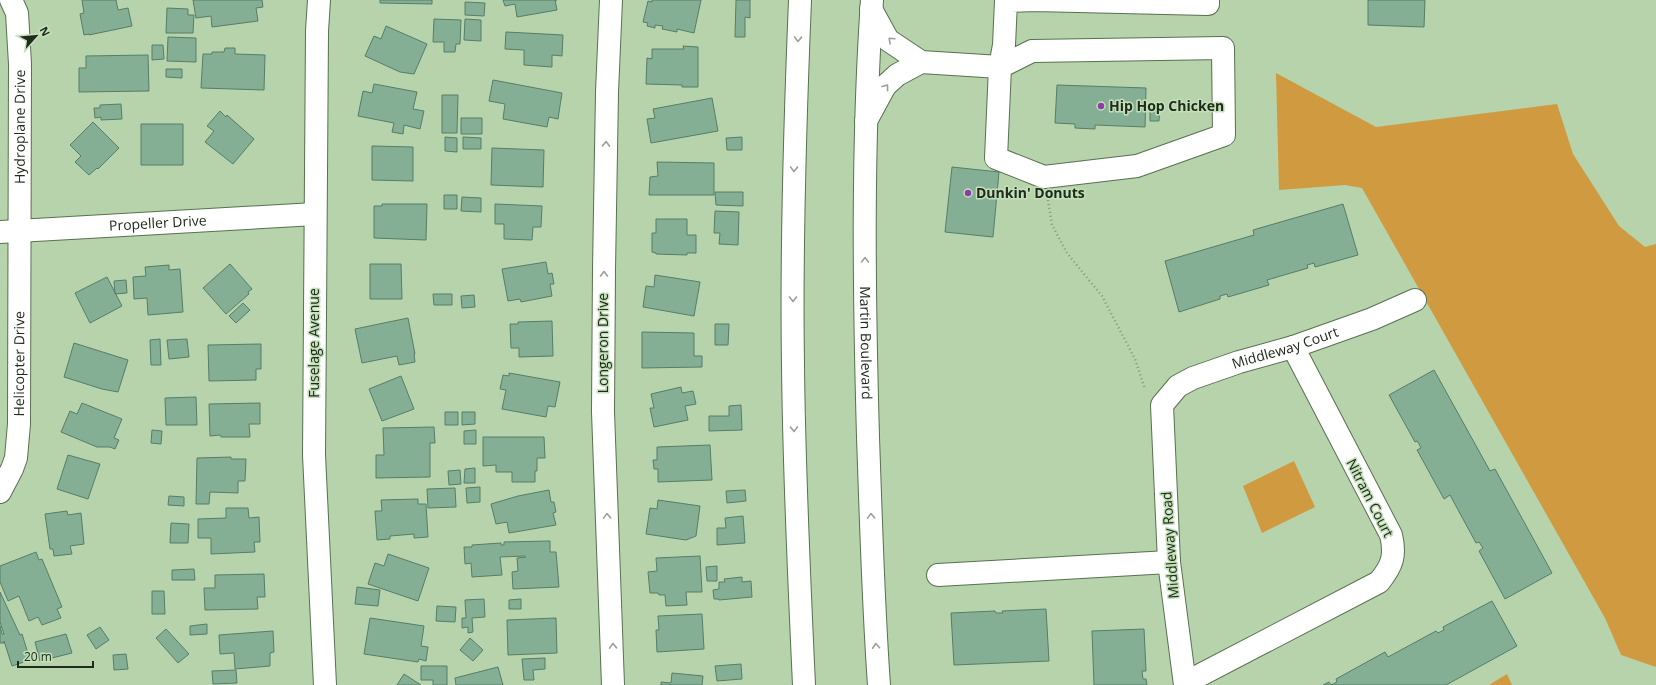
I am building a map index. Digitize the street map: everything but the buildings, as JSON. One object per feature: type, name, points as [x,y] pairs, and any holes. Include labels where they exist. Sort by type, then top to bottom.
[{"type":"street","name":"Hydroplane Drive","points":[[9,231],[19,38],[17,13],[11,0]]},
{"type":"street","name":"Fuselage Avenue","points":[[319,0],[315,214],[314,455],[325,685]]},
{"type":"street","name":"Longeron Drive","points":[[611,0],[607,92],[603,412],[613,685]]},
{"type":"street","points":[[800,0],[794,172],[792,364],[804,685]]},
{"type":"street","points":[[871,4],[888,40],[921,62],[1000,67],[1032,51],[1223,48],[1224,135],[1137,166],[1044,177],[996,158],[1000,67],[1004,45],[1006,1],[1034,0],[1208,4],[1208,0]]},
{"type":"street","name":"Martin Boulevard","points":[[871,4],[866,121],[864,310],[873,610],[878,685]]},
{"type":"street","points":[[866,121],[885,86],[897,75],[921,62]]},
{"type":"street","name":"Propeller Drive","points":[[9,231],[315,214]]},
{"type":"street","name":"Helicopter Drive","points":[[0,492],[16,458],[19,399],[9,231]]},
{"type":"street","name":"Middleway Court","points":[[1162,405],[1178,386],[1192,378],[1239,362],[1292,347],[1372,319],[1415,300]]},
{"type":"street","name":"Nitram Court","points":[[1185,684],[1379,582],[1390,569],[1394,549],[1391,535],[1292,347]]},
{"type":"street","name":"Middleway Road","points":[[1162,405],[1169,562],[1185,684]]},
{"type":"street","points":[[938,574],[1169,562]]},
{"type":"path","points":[[1044,177],[1052,225],[1067,252],[1102,296],[1135,359],[1147,394],[1162,405]]},
{"type":"shaded area","points":[[1276,73],[1376,127],[1557,104],[1573,154],[1619,226],[1645,247],[1656,244],[1656,667],[1621,655],[1605,618],[1362,188],[1345,185],[1279,190]]},
{"type":"shaded area","points":[[1294,461],[1315,507],[1262,533],[1243,486]]},
{"type":"shaded area","points":[[1507,674],[1512,685],[1489,685]]},
{"type":"place","name":"Hip Hop Chicken","points":[[1101,106]]},
{"type":"place","name":"Dunkin' Donuts","points":[[968,193]]}]
